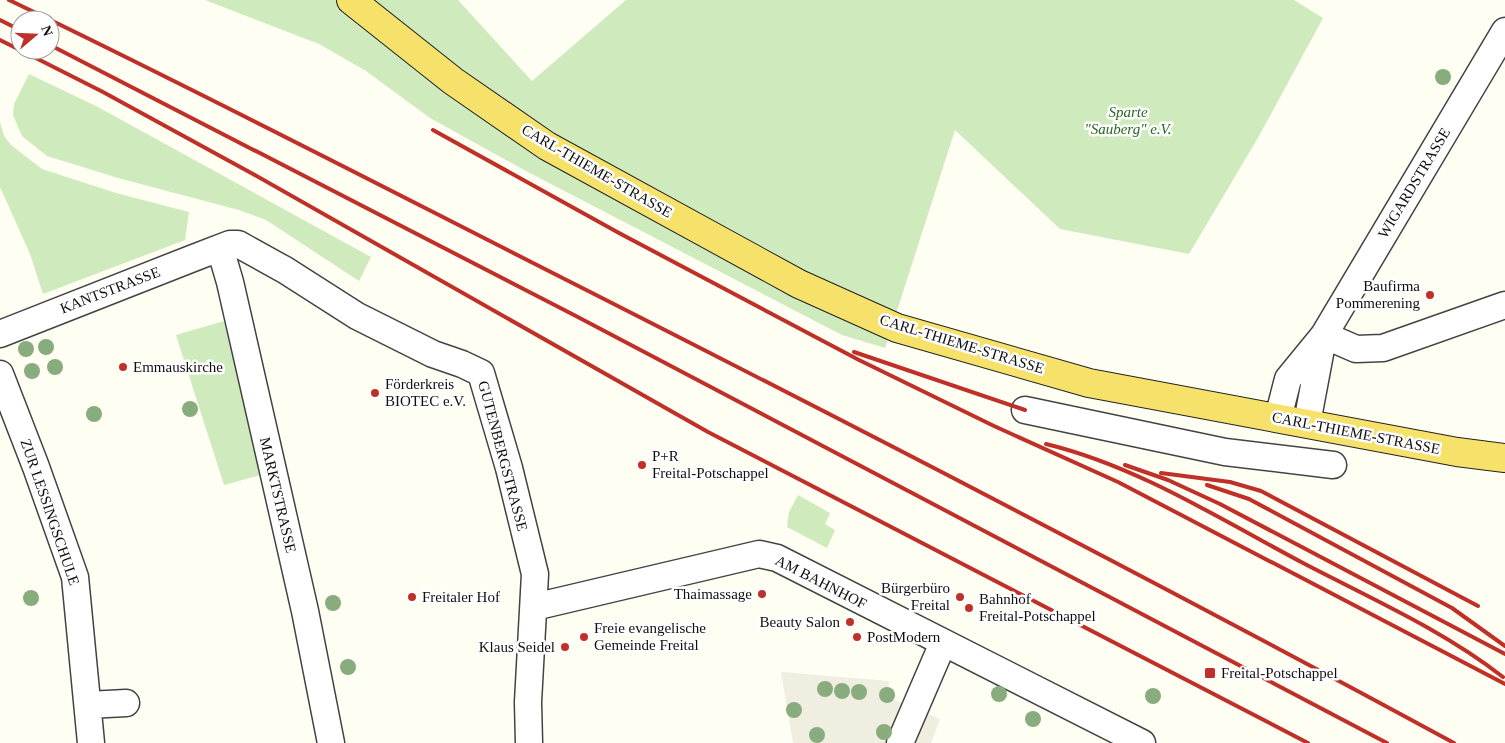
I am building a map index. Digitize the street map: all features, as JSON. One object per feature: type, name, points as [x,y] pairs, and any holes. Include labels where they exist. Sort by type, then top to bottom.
[{"type":"main road","name":"CARL-THIEME-STRASSE","points":[[351,0],[452,81],[548,146],[799,284],[897,328],[1080,380],[1457,452],[1505,458]]},
{"type":"street","name":"WIGARDSTRASSE","points":[[1278,418],[1288,379],[1324,335],[1505,31]]},
{"type":"street","name":"GUTENBERGSTRASSE","points":[[220,248],[230,244],[247,248],[357,316],[433,354],[462,364],[480,373],[509,468],[535,574],[528,702],[529,743]]},
{"type":"street","name":"KANTSTRASSE","points":[[0,334],[220,248]]},
{"type":"street","name":"MARKTSTRASSE","points":[[220,248],[230,282],[305,611],[331,743]]},
{"type":"street","points":[[1324,335],[1356,350],[1382,348],[1505,306]]},
{"type":"street","name":"WIGARDSTRASSE","points":[[1307,423],[1324,335]]},
{"type":"street","name":"ZUR LESSINGSCHULE","points":[[0,374],[76,577],[91,743]]},
{"type":"street","points":[[1025,410],[1224,452],[1333,465]]},
{"type":"street","name":"AM BAHNHOF","points":[[534,607],[759,554],[777,558],[1142,743]]},
{"type":"street","points":[[900,743],[943,643]]},
{"type":"street","points":[[88,705],[126,703]]},
{"type":"green space","name":"Sparte \"Sauberg\" e.V.","points":[[205,0],[458,0],[532,81],[626,0],[1294,0],[1323,18],[1259,136],[1189,254],[1060,229],[955,130],[885,348],[842,335],[526,171],[430,118],[366,71],[319,44]]},
{"type":"green space","points":[[29,74],[96,106],[371,257],[359,281],[266,220],[239,210],[118,178],[47,156],[22,136],[13,115],[14,104]]},
{"type":"green space","points":[[0,122],[4,136],[11,145],[42,169],[116,193],[189,212],[185,240],[43,294],[30,254],[0,187]]},
{"type":"green space","points":[[224,321],[261,475],[224,485],[176,335]]},
{"type":"green space","points":[[798,495],[830,513],[825,524],[835,530],[827,548],[787,527],[789,512]]},
{"type":"shaded area","points":[[781,672],[889,681],[888,697],[940,719],[931,743],[793,743]]},
{"type":"railway","points":[[9,0],[273,130],[881,441],[1225,620],[1454,743]]},
{"type":"railway","points":[[0,20],[10,25]]},
{"type":"railway","points":[[0,40],[10,45]]},
{"type":"railway","points":[[60,50],[574,315],[1387,743]]},
{"type":"railway","points":[[40,60],[103,92],[253,174],[708,432],[1308,743]]},
{"type":"railway","points":[[433,130],[619,233],[859,360],[994,426],[1118,482],[1505,684]]},
{"type":"railway","points":[[854,352],[1025,410]]},
{"type":"railway","points":[[1046,444],[1113,466],[1178,495],[1431,630],[1456,644],[1503,677]]},
{"type":"railway","points":[[1125,465],[1168,480],[1220,504],[1505,654]]},
{"type":"railway","points":[[1161,473],[1230,482],[1261,491],[1478,606]]},
{"type":"railway","points":[[1207,485],[1249,499],[1452,608],[1505,646]]},
{"type":"place","name":"Baufirma Pommerening","points":[[1430,295]]},
{"type":"place","name":"Emmauskirche","points":[[123,367]]},
{"type":"place","name":"Förderkreis BIOTEC e.V.","points":[[375,393]]},
{"type":"place","name":"P+R Freital-Potschappel","points":[[642,465]]},
{"type":"place","name":"Thaimassage","points":[[762,594]]},
{"type":"place","name":"Freitaler Hof","points":[[412,597]]},
{"type":"place","name":"Bürgerbüro Freital","points":[[960,597]]},
{"type":"place","name":"Bahnhof Freital-Potschappel","points":[[969,608]]},
{"type":"place","name":"Beauty Salon","points":[[850,622]]},
{"type":"place","name":"Freie evangelische Gemeinde Freital","points":[[584,637]]},
{"type":"place","name":"PostModern","points":[[857,637]]},
{"type":"place","name":"Klaus Seidel","points":[[565,647]]},
{"type":"place","name":"Freital-Potschappel","points":[[1210,673]]}]
